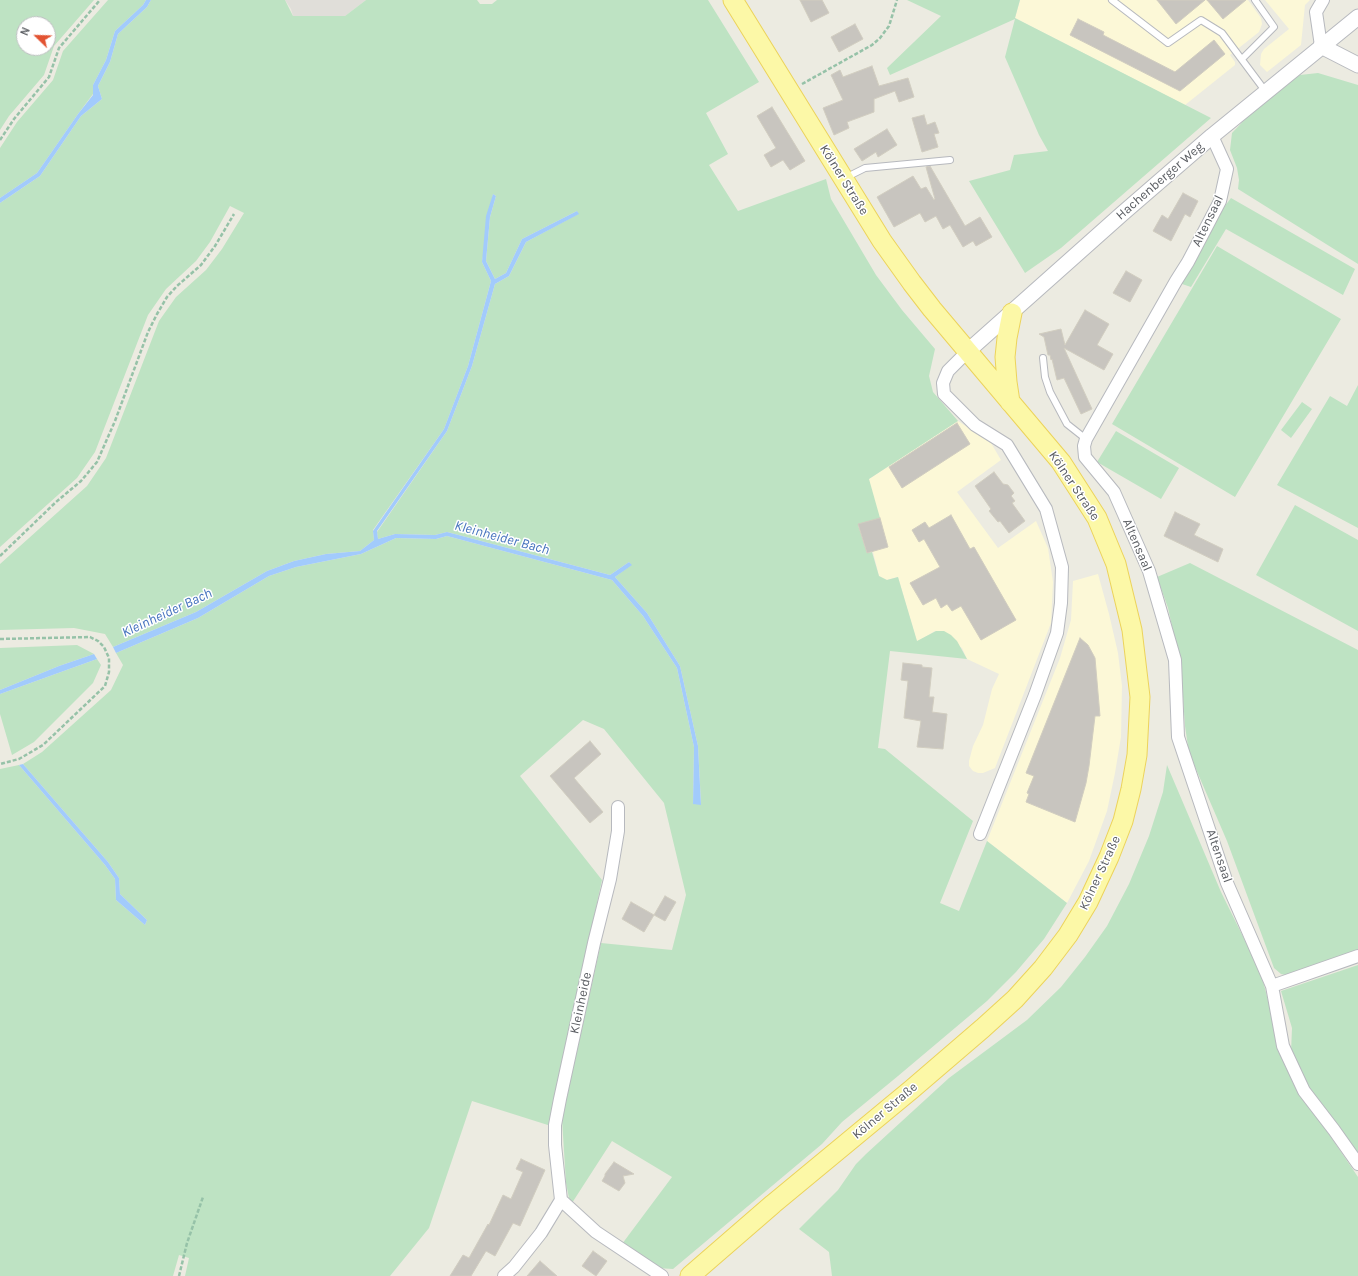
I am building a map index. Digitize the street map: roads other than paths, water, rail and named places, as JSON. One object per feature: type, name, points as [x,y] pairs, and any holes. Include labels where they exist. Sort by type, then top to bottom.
[{"type":"main road","name":"Kölner Straße","points":[[690,1276],[773,1204],[912,1089],[1015,999],[1043,968],[1068,935],[1088,902],[1109,857],[1123,821],[1137,755],[1140,696],[1132,630],[1116,564],[1097,518],[1061,462],[912,283],[882,241],[733,0]]},
{"type":"main road","points":[[1010,402],[1005,357],[1006,338],[1012,313]]},
{"type":"street","points":[[1322,0],[1316,12],[1321,46],[1358,65]]},
{"type":"street","name":"Hachenberger Weg","points":[[968,352],[1122,213],[1212,136],[1358,17]]},
{"type":"street","name":"Altensaal","points":[[1212,136],[1227,169],[1220,201],[1188,262],[1086,439],[1084,446],[1085,457],[1114,492],[1149,571],[1174,660],[1178,737],[1227,883],[1272,986],[1283,1046],[1304,1091],[1358,1164]]},
{"type":"street","points":[[968,352],[948,371],[943,383],[944,394],[975,426],[1007,445],[1046,509],[1062,567],[1061,603],[1057,632],[1036,695],[980,834]]},
{"type":"street","name":"Kleinheide","points":[[561,1200],[555,1145],[555,1125],[591,958],[610,879],[618,831],[618,807]]},
{"type":"street","points":[[1272,986],[1358,956]]},
{"type":"street","points":[[504,1276],[514,1267],[541,1233],[561,1200],[596,1232],[662,1276]]},
{"type":"lane","points":[[1112,0],[1168,43],[1201,20],[1222,32],[1266,92]]},
{"type":"lane","points":[[1242,59],[1274,27],[1255,0]]},
{"type":"lane","points":[[844,179],[865,168],[950,160]]},
{"type":"lane","points":[[1043,358],[1045,377],[1050,392],[1067,424],[1086,439]]},
{"type":"water","points":[[146,0],[151,0],[147,7],[118,34],[110,62],[98,86],[102,99],[81,116],[40,176],[0,203],[0,198],[37,173],[93,95],[93,85],[106,60],[115,31],[143,5]]},
{"type":"water","points":[[493,194],[496,196],[490,217],[486,261],[495,279],[506,273],[522,239],[577,211],[579,214],[526,242],[509,276],[495,284],[472,366],[447,431],[377,531],[378,539],[395,534],[435,535],[447,532],[610,575],[629,562],[632,565],[615,577],[647,613],[680,666],[698,746],[701,805],[693,804],[694,747],[677,668],[643,616],[612,580],[447,536],[436,539],[396,538],[361,554],[296,567],[269,576],[198,618],[116,653],[113,647],[196,612],[267,571],[294,561],[326,554],[360,551],[374,540],[373,531],[444,429],[468,366],[491,281],[482,262],[486,216]]},
{"type":"water","points":[[94,654],[97,659],[0,694],[0,690],[59,666]]},
{"type":"water","points":[[23,764],[108,862],[119,878],[120,894],[147,920],[145,925],[116,900],[115,879],[105,865],[19,765]]},
{"type":"water label","name":"Kleinheider Bach","points":[[502,538]]},
{"type":"water label","name":"Kleinheider Bach","points":[[167,613]]}]
